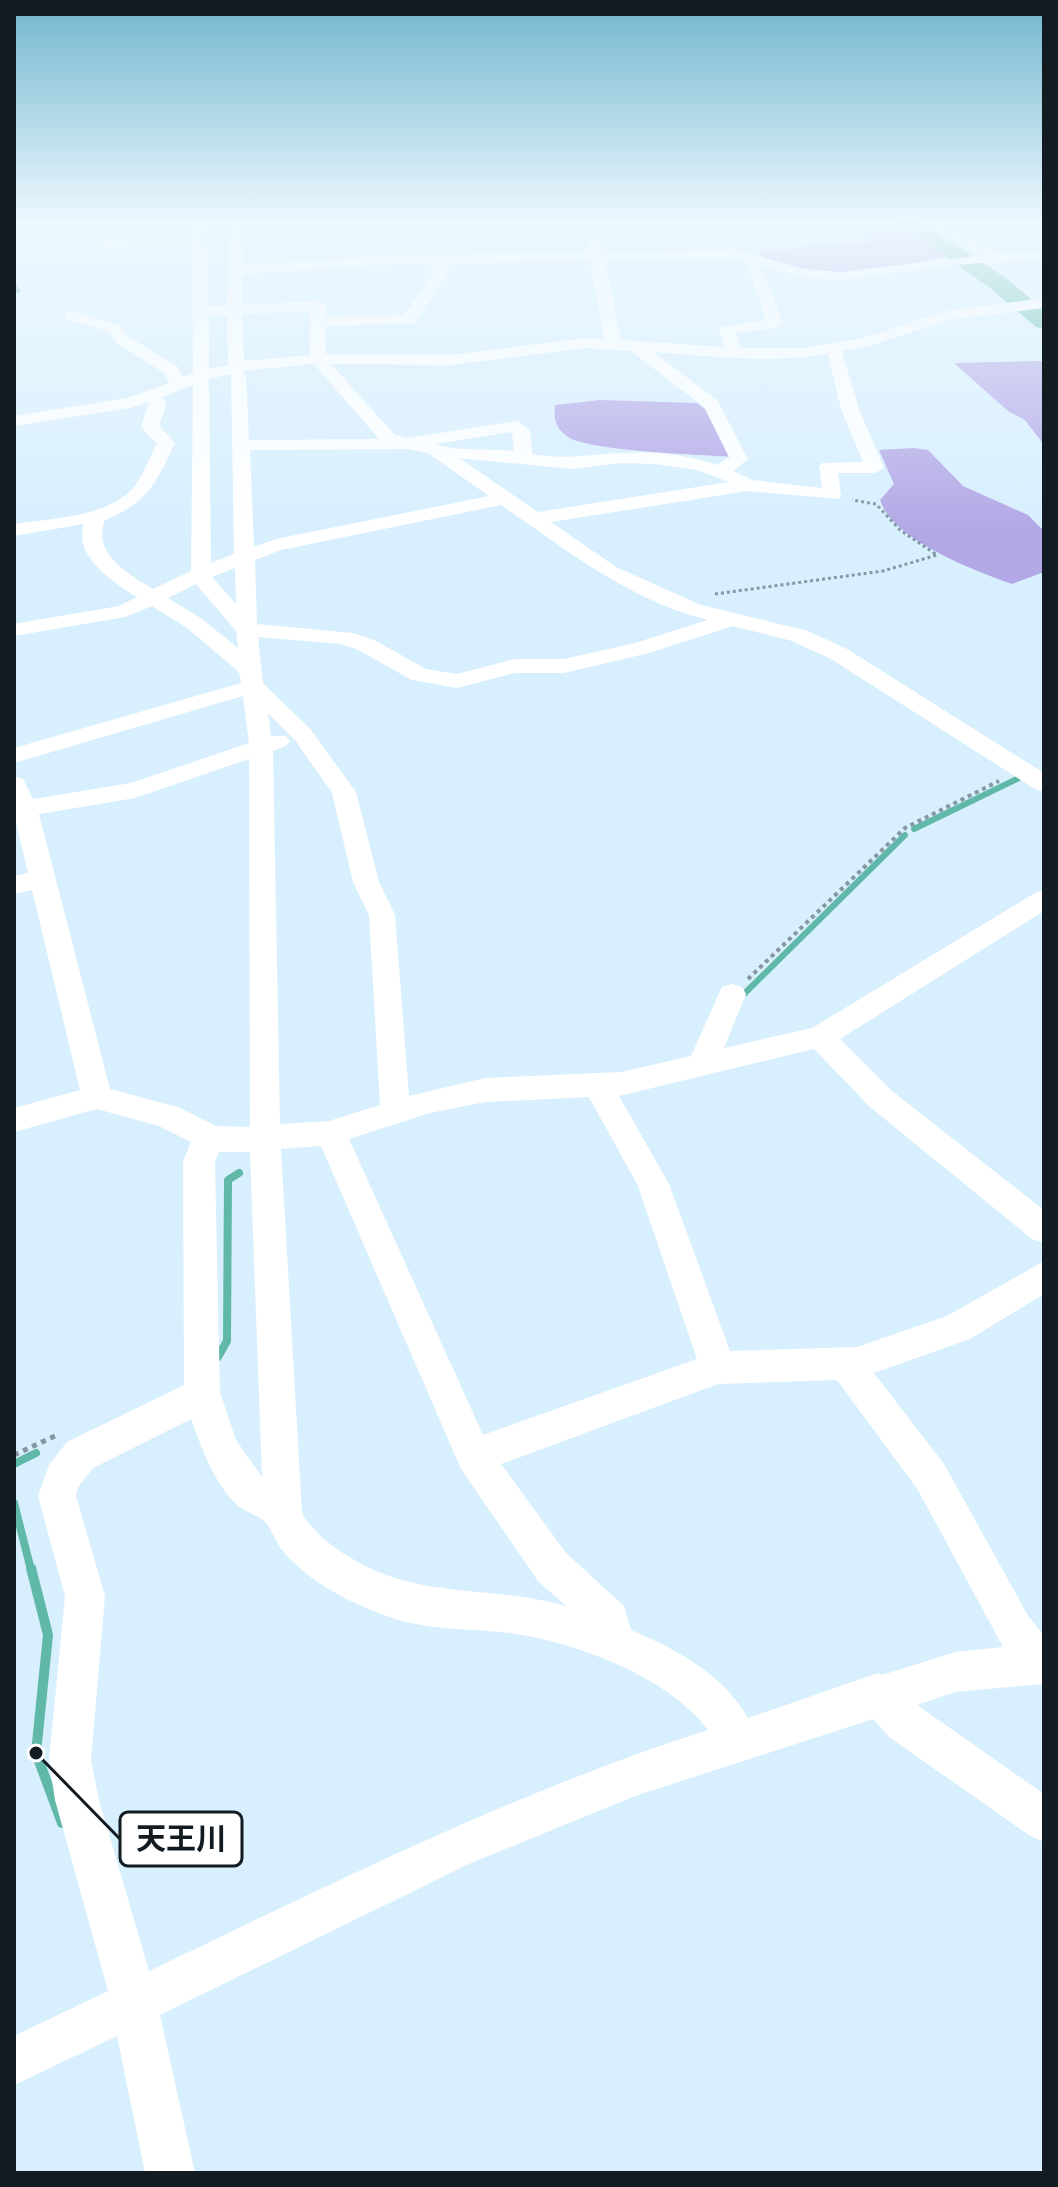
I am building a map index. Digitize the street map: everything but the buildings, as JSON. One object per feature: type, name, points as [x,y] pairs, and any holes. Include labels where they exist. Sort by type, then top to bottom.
[{"type":"street","points":[[102,325],[113,328],[154,362],[190,381]]},
{"type":"street","points":[[199,325],[190,381],[202,459],[201,574],[247,630],[345,638],[366,645],[420,675],[457,681],[515,666],[553,668],[588,661],[641,648],[735,618]]},
{"type":"street","points":[[236,325],[247,630],[261,745],[265,1138],[283,1518],[290,1534],[324,1563],[389,1599],[424,1607],[526,1616],[613,1643],[667,1667],[698,1689],[718,1709],[738,1742]]},
{"type":"street","points":[[319,325],[318,359],[389,439],[404,444],[517,426],[521,430],[523,458]]},
{"type":"street","points":[[609,325],[613,343]]},
{"type":"street","points":[[734,352],[727,330],[761,325]]},
{"type":"street","points":[[14,421],[117,406],[190,381],[237,370],[318,359],[450,360],[549,345],[613,343],[734,352],[803,353],[866,342],[918,325]]},
{"type":"street","points":[[632,344],[711,404],[739,459],[722,470]]},
{"type":"street","points":[[533,519],[748,485],[832,495],[828,467],[875,468],[850,409],[832,348]]},
{"type":"street","points":[[153,396],[158,402],[150,427],[166,443],[156,465]]},
{"type":"street","points":[[14,530],[97,516],[132,499],[141,491],[150,468],[156,465],[202,459],[242,447],[425,446],[506,498],[609,571],[669,601],[800,636],[839,654],[1039,776]]},
{"type":"street","points":[[442,455],[469,452],[572,464],[637,458],[687,462],[722,470],[748,485]]},
{"type":"street","points":[[14,630],[125,611],[201,574],[276,545],[506,498]]},
{"type":"street","points":[[97,516],[91,529],[92,544],[98,554],[132,586],[186,618],[251,678],[303,735],[344,792],[366,882],[382,915],[395,1110]]},
{"type":"street","points":[[14,756],[251,678]]},
{"type":"street","points":[[97,1097],[20,796],[135,790],[261,745],[303,735]]},
{"type":"street","points":[[14,885],[42,879]]},
{"type":"street","points":[[14,1120],[97,1097],[167,1116],[209,1137],[226,1141],[329,1133],[395,1110],[485,1090],[601,1086],[664,1075],[703,1063],[820,1037],[1044,899]]},
{"type":"street","points":[[703,1063],[732,994]]},
{"type":"street","points":[[820,1037],[881,1099],[1044,1229]]},
{"type":"street","points":[[601,1086],[604,1097],[653,1184],[718,1368]]},
{"type":"street","points":[[329,1133],[343,1157],[474,1456],[552,1567],[610,1620],[613,1643]]},
{"type":"street","points":[[209,1137],[199,1162],[202,1392],[213,1432],[244,1486],[265,1502],[282,1504]]},
{"type":"street","points":[[474,1456],[718,1368],[846,1364],[958,1328],[1044,1276]]},
{"type":"street","points":[[846,1364],[931,1477],[1013,1628],[1042,1664]]},
{"type":"street","points":[[170,2173],[134,2001],[77,1800],[70,1760],[85,1596],[57,1496],[62,1478],[80,1455],[194,1400],[202,1392]]},
{"type":"street","points":[[14,2061],[457,1847],[635,1775],[878,1694],[955,1672],[1042,1664]]},
{"type":"street","points":[[878,1694],[904,1722],[1044,1820]]},
{"type":"path","points":[[669,601],[883,571],[937,555],[900,530],[876,504],[832,495]]},
{"type":"path","points":[[732,994],[905,828],[999,781]]},
{"type":"path","points":[[14,1455],[34,1445]]},
{"type":"shaded area","points":[[1044,361],[1044,445],[1025,420],[1008,411],[954,363]]},
{"type":"shaded area","points":[[600,400],[697,403],[714,416],[735,457],[598,446],[568,437],[558,427],[555,405]]},
{"type":"shaded area","points":[[879,450],[928,450],[963,486],[1028,515],[1044,531],[1044,572],[1012,584],[937,552],[901,528],[888,515],[880,500],[894,484]]},
{"type":"waterway","points":[[914,829],[1019,778]]},
{"type":"waterway","points":[[745,993],[905,835]]},
{"type":"waterway","points":[[218,1357],[227,1341],[228,1180],[239,1173]]},
{"type":"waterway","points":[[14,1464],[36,1453]]},
{"type":"waterway","points":[[14,1503],[31,1570]]},
{"type":"waterway","points":[[31,1568],[48,1635],[36,1753],[62,1823]]},
{"type":"place","name":"天王川","points":[[36,1753]]}]
